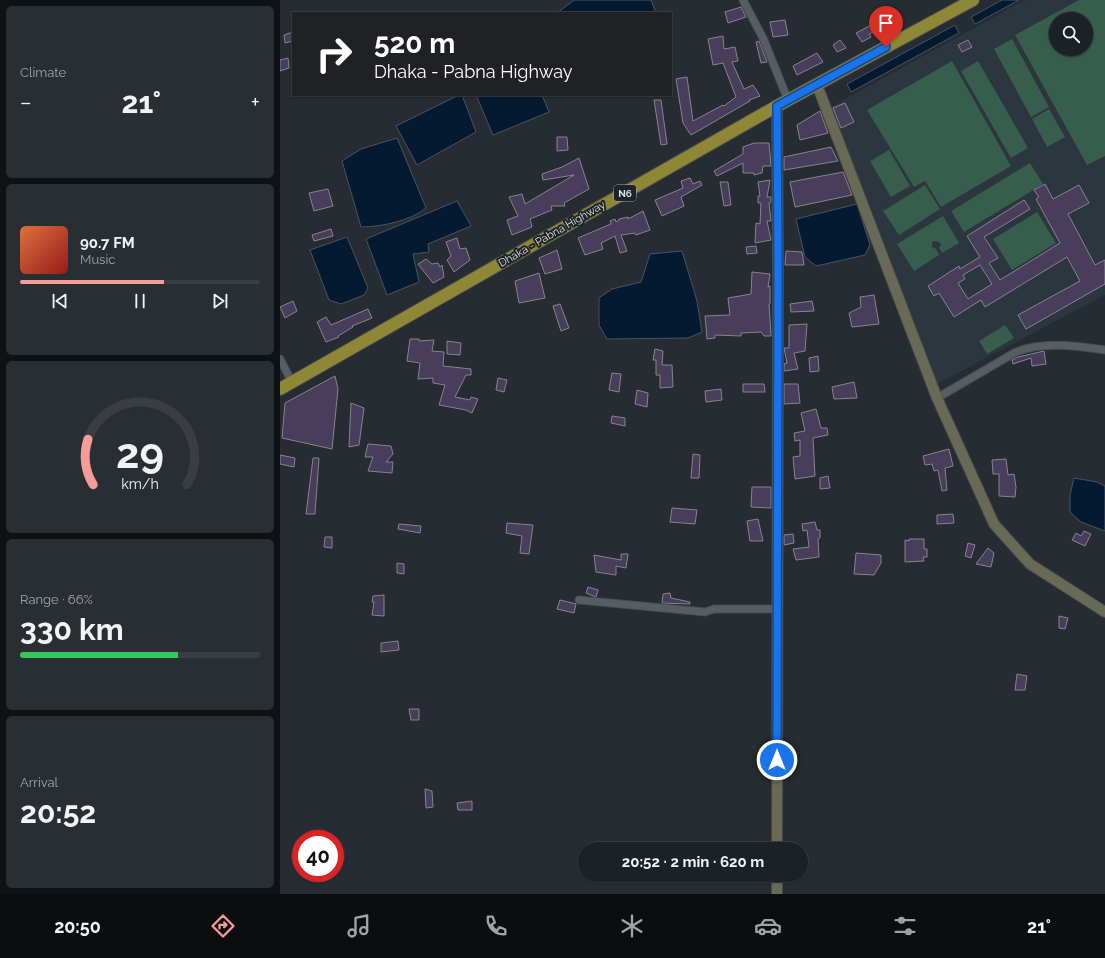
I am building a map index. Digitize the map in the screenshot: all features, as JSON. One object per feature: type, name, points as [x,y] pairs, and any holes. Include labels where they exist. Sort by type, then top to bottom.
[{"type":"highway","name":"Dhaka - Pabna Highway","points":[[280,390],[777,106],[973,0]]},
{"type":"street","points":[[744,0],[763,38],[788,100]]},
{"type":"street","points":[[817,85],[937,398],[994,524],[1030,564],[1105,612]]},
{"type":"street","points":[[777,106],[777,842]]},
{"type":"street","points":[[937,398],[1016,352],[1034,346],[1054,345],[1105,350]]},
{"type":"street","points":[[280,359],[292,382]]},
{"type":"street","points":[[579,600],[705,612],[714,609],[777,609]]},
{"type":"street","points":[[776,894],[777,882]]},
{"type":"shaded area","points":[[1025,0],[1105,0],[1105,295],[935,385],[829,108]]},
{"type":"green space","points":[[1079,0],[1105,0],[1105,156],[1087,165],[1015,35],[1049,16],[1049,56],[1093,56],[1093,12],[1057,12]]},
{"type":"green space","points":[[1012,39],[1049,107],[1031,117],[994,49]]},
{"type":"green space","points":[[952,61],[1011,166],[941,207],[925,181],[914,187],[867,110]]},
{"type":"green space","points":[[978,61],[1028,148],[1011,158],[961,71]]},
{"type":"green space","points":[[1049,109],[1065,137],[1047,147],[1032,119]]},
{"type":"green space","points":[[889,150],[910,186],[891,197],[870,161]]},
{"type":"green space","points":[[1030,163],[1043,184],[964,232],[951,211]]},
{"type":"green space","points":[[925,185],[940,209],[899,235],[883,211]]},
{"type":"green space","points":[[1037,212],[1056,243],[1012,270],[993,239]]},
{"type":"green space","points":[[943,216],[959,243],[942,253],[939,248],[941,245],[939,242],[934,241],[932,243],[932,247],[936,249],[939,255],[914,271],[897,244]]},
{"type":"green space","points":[[1005,325],[1014,338],[987,354],[979,341]]},
{"type":"water","points":[[574,0],[651,0],[656,12],[558,12]]},
{"type":"water","points":[[1002,0],[1019,0],[975,24],[971,17]]},
{"type":"water","points":[[955,25],[959,33],[851,92],[847,84]]},
{"type":"water","points":[[457,96],[462,96],[476,132],[417,165],[396,126]]},
{"type":"water","points":[[476,96],[542,96],[549,112],[493,135]]},
{"type":"water","points":[[397,138],[426,208],[420,213],[404,220],[377,226],[361,227],[342,161],[361,149]]},
{"type":"water","points":[[457,201],[471,226],[428,244],[429,252],[413,254],[419,282],[387,295],[366,239]]},
{"type":"water","points":[[857,204],[870,245],[865,255],[816,266],[805,257],[796,219]]},
{"type":"water","points":[[347,237],[368,288],[364,295],[341,304],[329,300],[310,250]]},
{"type":"water","points":[[682,251],[697,301],[702,332],[688,338],[607,339],[599,325],[599,298],[612,289],[641,282],[650,254]]},
{"type":"water","points":[[1074,478],[1097,482],[1105,486],[1105,531],[1081,522],[1070,512],[1070,495]]},
{"type":"building","points":[[741,7],[746,17],[728,23],[725,12]]},
{"type":"building","points":[[785,20],[788,35],[773,37],[770,22]]},
{"type":"building","points":[[877,22],[882,28],[869,34],[871,37],[862,42],[856,33]]},
{"type":"building","points":[[292,32],[292,41],[285,43],[284,35]]},
{"type":"building","points":[[723,36],[724,49],[735,47],[738,61],[732,62],[744,89],[753,85],[760,96],[749,100],[750,101],[691,135],[683,123],[676,79],[687,77],[693,121],[723,105],[724,106],[736,97],[723,63],[713,65],[708,39]]},
{"type":"building","points":[[840,40],[846,48],[837,52],[833,45]]},
{"type":"building","points":[[968,40],[972,47],[962,52],[958,45]]},
{"type":"building","points":[[759,41],[767,62],[761,63],[756,42]]},
{"type":"building","points":[[817,53],[823,62],[797,75],[793,66]]},
{"type":"building","points":[[288,58],[289,68],[280,71],[280,60]]},
{"type":"building","points":[[654,100],[661,100],[667,144],[661,145]]},
{"type":"building","points":[[845,103],[854,122],[841,128],[833,108]]},
{"type":"building","points":[[820,111],[828,133],[800,140],[797,125]]},
{"type":"building","points":[[557,137],[567,137],[568,150],[557,151]]},
{"type":"building","points":[[754,143],[769,143],[771,166],[763,166],[762,173],[754,175],[754,173],[743,173],[743,163],[717,176],[714,171],[743,154],[743,147]]},
{"type":"building","points":[[831,147],[838,161],[784,170],[784,157]]},
{"type":"building","points":[[579,158],[589,189],[564,203],[565,206],[551,206],[552,210],[530,219],[532,227],[512,235],[507,220],[518,216],[509,197],[522,194],[525,204],[574,175],[543,180],[542,174],[562,167]]},
{"type":"building","points":[[843,172],[852,195],[795,207],[790,182]]},
{"type":"building","points":[[690,178],[693,184],[700,181],[702,185],[681,197],[684,206],[662,216],[655,200],[683,188],[681,181]]},
{"type":"building","points":[[770,180],[767,197],[771,197],[771,202],[769,203],[771,221],[767,221],[771,240],[755,243],[756,223],[760,224],[761,203],[758,203],[758,196],[760,196],[758,182]]},
{"type":"building","points":[[720,182],[728,182],[731,205],[724,206]]},
{"type":"building","points":[[1045,184],[1053,199],[1079,185],[1089,203],[1068,214],[1095,265],[1105,260],[1105,284],[1026,329],[1018,315],[1080,281],[1067,257],[985,307],[981,300],[954,317],[939,293],[934,296],[928,286],[959,266],[960,269],[980,257],[967,236],[1024,200],[1030,209],[984,237],[998,258],[989,263],[1000,280],[1060,243],[1036,199],[1039,197],[1034,190]],"holes":[[[980,265],[992,284],[968,299],[958,283],[965,279],[963,275]]]},
{"type":"building","points":[[328,189],[333,206],[314,211],[309,193]]},
{"type":"building","points":[[643,211],[650,230],[636,235],[635,233],[621,235],[627,251],[620,253],[615,236],[601,243],[603,249],[585,255],[578,238],[611,224],[610,221],[615,219],[616,222],[619,219],[628,217],[628,219]]},
{"type":"building","points":[[331,229],[333,236],[314,241],[312,235]]},
{"type":"building","points":[[457,238],[460,249],[466,248],[470,260],[454,272],[447,260],[451,256],[446,242]]},
{"type":"building","points":[[756,246],[757,253],[747,254],[746,247]]},
{"type":"building","points":[[557,250],[562,269],[545,274],[539,258]]},
{"type":"building","points":[[786,251],[802,252],[804,265],[785,265]]},
{"type":"building","points":[[426,259],[432,264],[438,263],[440,267],[442,265],[444,277],[433,283],[418,264]]},
{"type":"building","points":[[752,272],[770,274],[768,287],[770,286],[769,304],[771,336],[764,336],[761,332],[741,333],[741,336],[715,335],[715,338],[707,339],[705,316],[730,315],[728,298],[751,294]]},
{"type":"building","points":[[539,273],[545,298],[519,303],[515,281]]},
{"type":"building","points":[[874,295],[879,324],[852,327],[849,313],[861,307],[860,297]]},
{"type":"building","points":[[293,301],[297,311],[285,318],[280,307]]},
{"type":"building","points":[[812,301],[814,311],[791,312],[790,304]]},
{"type":"building","points":[[560,304],[569,328],[561,331],[553,306]]},
{"type":"building","points":[[368,309],[372,318],[352,326],[353,327],[338,336],[339,337],[326,342],[317,322],[326,317],[331,325]]},
{"type":"building","points":[[807,324],[805,351],[794,353],[798,369],[784,371],[784,364],[787,363],[784,348],[789,348],[789,325]]},
{"type":"building","points":[[410,339],[419,339],[419,341],[434,340],[432,351],[444,352],[443,366],[471,369],[471,375],[466,375],[455,397],[470,400],[471,397],[478,399],[472,413],[466,410],[439,405],[445,385],[433,383],[433,378],[418,379],[420,363],[407,361]]},
{"type":"building","points":[[447,341],[461,343],[460,355],[447,354]]},
{"type":"building","points":[[655,349],[663,351],[662,365],[672,365],[673,387],[660,388],[660,375],[656,375],[656,360],[653,360]]},
{"type":"building","points":[[1044,351],[1046,364],[1032,366],[1031,358],[1013,364],[1012,360],[1018,357]]},
{"type":"building","points":[[818,356],[819,371],[810,372],[809,358]]},
{"type":"building","points":[[612,373],[621,374],[619,392],[609,390]]},
{"type":"building","points":[[335,376],[338,389],[332,449],[282,438],[285,403]]},
{"type":"building","points":[[498,378],[507,380],[504,392],[496,390]]},
{"type":"building","points":[[854,382],[857,398],[834,399],[832,387]]},
{"type":"building","points":[[743,384],[764,384],[765,392],[743,392]]},
{"type":"building","points":[[784,384],[798,384],[800,403],[784,404]]},
{"type":"building","points":[[721,389],[722,400],[706,402],[705,391]]},
{"type":"building","points":[[637,390],[648,393],[647,407],[635,404]]},
{"type":"building","points":[[351,403],[364,408],[359,445],[349,447]]},
{"type":"building","points":[[816,409],[821,428],[827,428],[828,435],[813,438],[815,476],[795,479],[793,457],[800,456],[800,440],[795,441],[794,433],[805,431],[801,413]]},
{"type":"building","points":[[612,416],[625,418],[625,426],[611,423]]},
{"type":"building","points":[[368,444],[391,446],[393,454],[386,462],[393,462],[392,473],[368,471],[373,457],[365,457]]},
{"type":"building","points":[[949,449],[953,466],[945,468],[947,490],[942,491],[938,470],[934,471],[932,464],[925,465],[923,456]]},
{"type":"building","points":[[693,454],[700,455],[699,478],[691,478]]},
{"type":"building","points":[[280,455],[295,458],[294,467],[280,464]]},
{"type":"building","points":[[313,458],[319,458],[315,514],[306,514]]},
{"type":"building","points":[[1006,459],[1008,475],[1014,474],[1016,487],[1015,497],[999,496],[999,474],[993,474],[992,460]]},
{"type":"building","points":[[828,476],[830,488],[820,489],[820,478]]},
{"type":"building","points":[[752,487],[771,487],[771,508],[751,507]]},
{"type":"building","points":[[672,508],[697,510],[695,524],[670,522]]},
{"type":"building","points":[[953,514],[954,523],[937,524],[937,515]]},
{"type":"building","points":[[758,519],[763,541],[750,541],[747,521]]},
{"type":"building","points":[[815,522],[817,530],[820,530],[820,538],[818,539],[819,557],[796,560],[793,549],[809,547],[807,530],[803,531],[802,524]]},
{"type":"building","points":[[507,523],[533,525],[529,554],[520,553],[522,536],[506,533]]},
{"type":"building","points":[[399,524],[421,526],[420,533],[398,529]]},
{"type":"building","points":[[1084,531],[1091,534],[1085,546],[1072,540],[1076,533],[1081,536]]},
{"type":"building","points":[[793,534],[794,543],[784,545],[784,535]]},
{"type":"building","points":[[325,537],[332,537],[332,548],[324,547]]},
{"type":"building","points":[[909,539],[924,539],[924,549],[927,549],[927,557],[923,557],[924,561],[905,562],[905,540],[909,541]]},
{"type":"building","points":[[968,543],[975,545],[971,558],[965,556]]},
{"type":"building","points":[[988,548],[994,553],[991,567],[976,564]]},
{"type":"building","points":[[856,553],[881,555],[881,563],[874,575],[854,574]]},
{"type":"building","points":[[621,554],[628,554],[626,568],[616,566],[616,575],[596,572],[594,555],[621,560]]},
{"type":"building","points":[[397,563],[404,564],[404,574],[397,573]]},
{"type":"building","points":[[588,587],[598,590],[596,597],[586,593]]},
{"type":"building","points":[[670,593],[671,598],[690,602],[690,604],[662,603],[663,594]]},
{"type":"building","points":[[384,595],[384,616],[372,615],[374,602],[372,602],[373,596]]},
{"type":"building","points":[[560,600],[576,604],[574,613],[557,609]]},
{"type":"building","points":[[1059,616],[1068,618],[1065,629],[1059,628]]},
{"type":"building","points":[[398,641],[399,650],[381,652],[381,643]]},
{"type":"building","points":[[1017,674],[1027,676],[1025,690],[1015,690]]},
{"type":"building","points":[[409,709],[419,709],[419,720],[411,720]]},
{"type":"building","points":[[425,789],[432,791],[433,807],[426,808]]},
{"type":"building","points":[[472,801],[472,810],[458,810],[457,803]]},
{"type":"route","points":[[777,760],[777,106],[886,47]]}]
